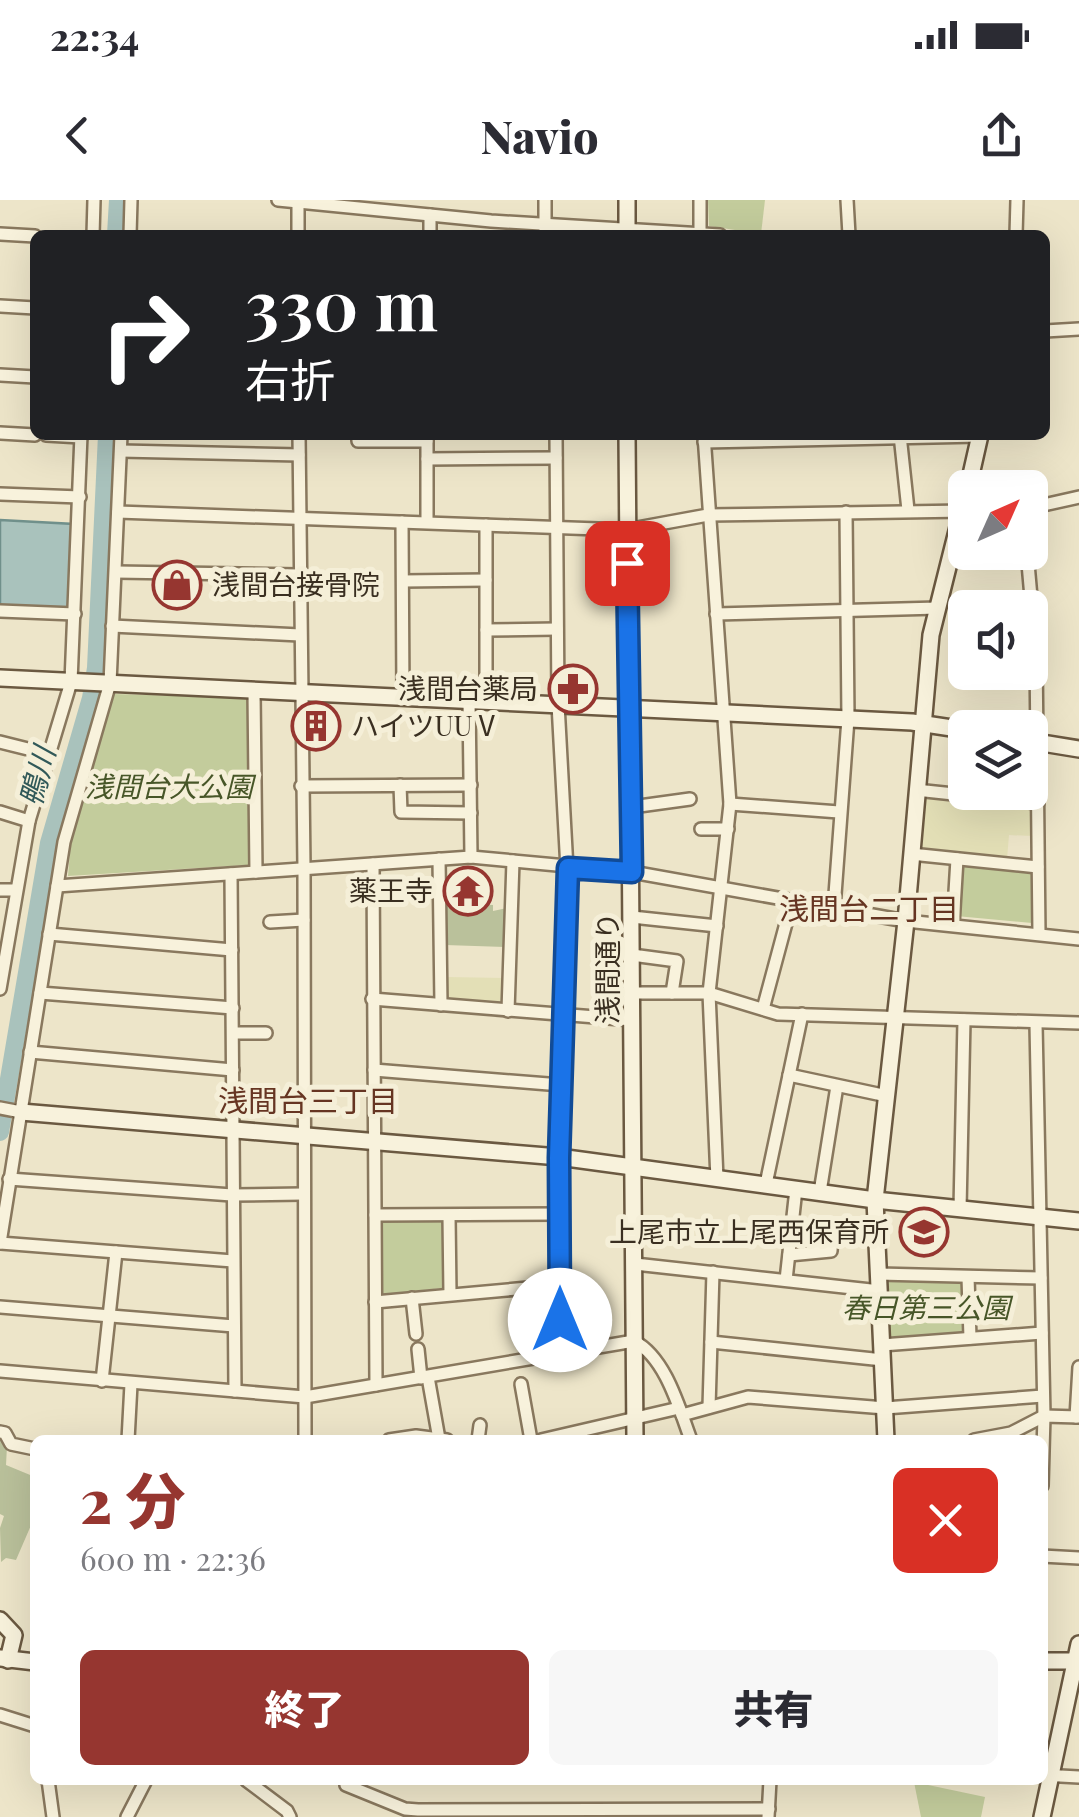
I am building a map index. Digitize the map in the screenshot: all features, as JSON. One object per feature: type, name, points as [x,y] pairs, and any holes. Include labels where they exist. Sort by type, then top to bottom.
[{"type":"street","points":[[92,230],[94,200]]},
{"type":"street","points":[[130,230],[131,200]]},
{"type":"street","points":[[278,200],[376,205],[544,230],[546,200]]},
{"type":"street","points":[[627,200],[627,230]]},
{"type":"street","points":[[700,200],[700,230]]},
{"type":"street","points":[[846,200],[848,230]]},
{"type":"street","points":[[1016,230],[1017,200]]},
{"type":"street","points":[[298,201],[298,230]]},
{"type":"street","points":[[430,215],[430,230]]},
{"type":"street","points":[[491,221],[491,230]]},
{"type":"street","points":[[0,234],[30,236]]},
{"type":"street","points":[[0,306],[30,308]]},
{"type":"street","points":[[1050,331],[1079,329]]},
{"type":"street","points":[[0,375],[30,376]]},
{"type":"street","points":[[0,433],[30,434]]},
{"type":"street","points":[[0,989],[4,944],[29,821],[71,682],[81,440]]},
{"type":"street","points":[[121,440],[110,683],[72,812],[57,886],[0,1242],[233,1262]]},
{"type":"street","points":[[299,440],[305,1435]]},
{"type":"street","points":[[427,440],[427,522]]},
{"type":"street","points":[[556,440],[558,704],[568,868],[559,1158],[560,1355]]},
{"type":"street","name":"浅間通り","points":[[627,440],[635,1435]]},
{"type":"street","points":[[704,440],[730,804],[710,993],[717,1179]]},
{"type":"street","points":[[900,440],[908,510]]},
{"type":"street","points":[[972,470],[979,440]]},
{"type":"street","points":[[120,451],[299,455]]},
{"type":"street","points":[[427,459],[556,458]]},
{"type":"street","points":[[0,494],[80,497]]},
{"type":"street","points":[[1048,504],[1079,497]]},
{"type":"street","points":[[118,512],[626,530],[708,516],[948,508]]},
{"type":"street","points":[[834,908],[848,719],[846,512]]},
{"type":"street","points":[[402,522],[403,698]]},
{"type":"street","points":[[472,857],[470,785],[486,630],[486,525]]},
{"type":"street","points":[[886,1435],[876,1200],[906,921],[930,635],[948,569]]},
{"type":"street","points":[[116,572],[300,575]]},
{"type":"street","points":[[402,581],[486,580]]},
{"type":"street","points":[[716,614],[938,608]]},
{"type":"street","points":[[0,611],[75,614]]},
{"type":"street","points":[[112,626],[300,635]]},
{"type":"street","points":[[486,630],[557,629]]},
{"type":"street","points":[[0,678],[921,722],[948,727]]},
{"type":"street","points":[[254,692],[256,872]]},
{"type":"street","points":[[0,742],[48,754]]},
{"type":"street","points":[[1048,744],[1079,750]]},
{"type":"street","points":[[302,786],[470,785]]},
{"type":"street","points":[[400,786],[401,812],[471,813]]},
{"type":"street","points":[[916,790],[948,793]]},
{"type":"street","points":[[632,806],[690,799]]},
{"type":"street","points":[[730,804],[839,812]]},
{"type":"street","points":[[1038,810],[1038,934]]},
{"type":"street","points":[[0,812],[29,821]]},
{"type":"street","points":[[701,829],[728,829]]},
{"type":"street","points":[[911,854],[1038,867]]},
{"type":"street","points":[[57,886],[472,857],[632,872],[906,921],[1079,939]]},
{"type":"street","points":[[439,859],[441,1005]]},
{"type":"street","points":[[953,926],[958,859]]},
{"type":"street","points":[[508,1011],[513,862]]},
{"type":"street","points":[[373,864],[376,1385]]},
{"type":"street","points":[[231,874],[235,1391]]},
{"type":"street","points":[[0,890],[16,890]]},
{"type":"street","points":[[763,1009],[792,901]]},
{"type":"street","points":[[632,917],[717,926]]},
{"type":"street","points":[[270,922],[304,920]]},
{"type":"street","points":[[49,934],[232,950]]},
{"type":"street","points":[[632,955],[677,961],[672,993]]},
{"type":"street","points":[[40,993],[233,1008]]},
{"type":"street","points":[[632,993],[710,993],[778,1014],[1079,1023]]},
{"type":"street","points":[[372,999],[633,1020]]},
{"type":"street","points":[[766,1184],[802,1014]]},
{"type":"street","points":[[960,1208],[964,1020]]},
{"type":"street","points":[[1036,1024],[1043,1435]]},
{"type":"street","points":[[233,1033],[266,1033]]},
{"type":"street","points":[[30,1052],[233,1070]]},
{"type":"street","points":[[374,1070],[561,1085]]},
{"type":"street","points":[[789,1075],[887,1096]]},
{"type":"street","points":[[820,1192],[838,1086]]},
{"type":"street","points":[[0,1108],[559,1158],[876,1200],[1079,1221]]},
{"type":"street","points":[[10,1179],[232,1195],[303,1194]]},
{"type":"street","points":[[786,1280],[796,1189]]},
{"type":"street","points":[[375,1216],[560,1214]]},
{"type":"street","points":[[449,1216],[450,1294]]},
{"type":"street","points":[[789,1255],[831,1251],[832,1235]]},
{"type":"street","points":[[102,1381],[116,1252]]},
{"type":"street","points":[[634,1264],[786,1280],[879,1283],[968,1276],[1040,1278]]},
{"type":"street","points":[[709,1407],[713,1272]]},
{"type":"street","points":[[968,1276],[970,1338]]},
{"type":"street","points":[[375,1302],[561,1285]]},
{"type":"street","points":[[412,1298],[416,1334]]},
{"type":"street","points":[[0,1307],[234,1326]]},
{"type":"street","points":[[711,1342],[883,1352],[970,1338],[1042,1333]]},
{"type":"street","points":[[0,1372],[304,1397],[634,1341],[648,1348],[690,1435]]},
{"type":"street","points":[[418,1349],[437,1435]]},
{"type":"street","points":[[1000,1435],[1044,1416],[1078,1418],[1079,1367]]},
{"type":"street","points":[[128,1435],[131,1384]]},
{"type":"street","points":[[521,1384],[530,1435]]},
{"type":"street","points":[[565,1435],[748,1397],[885,1408],[1043,1396]]},
{"type":"street","points":[[479,1435],[480,1425]]},
{"type":"street","points":[[0,1432],[12,1444],[30,1447]]},
{"type":"street","points":[[1048,1556],[1079,1558]]},
{"type":"street","points":[[0,1620],[14,1635],[4,1659],[30,1662]]},
{"type":"street","points":[[1048,1660],[1078,1655],[1048,1768]]},
{"type":"street","points":[[0,1715],[30,1724]]},
{"type":"street","points":[[1048,1776],[1079,1777]]},
{"type":"street","points":[[49,1785],[54,1817]]},
{"type":"street","points":[[127,1817],[143,1785]]},
{"type":"street","points":[[253,1785],[290,1817]]},
{"type":"street","points":[[348,1785],[405,1809],[652,1814],[769,1813],[770,1785]]},
{"type":"street","points":[[1042,1817],[1045,1785]]},
{"type":"shaded area","points":[[920,798],[948,798],[948,810],[1034,810],[1033,836],[1009,835],[1007,859],[921,851],[917,848]]},
{"type":"shaded area","points":[[446,977],[505,978],[505,1002],[502,1005],[447,1001]]},
{"type":"green space","points":[[708,200],[765,200],[761,230],[709,226]]},
{"type":"green space","name":"浅間台大公園","points":[[114,694],[250,698],[248,865],[68,876],[71,840]]},
{"type":"green space","points":[[960,863],[1032,873],[1032,923],[956,916]]},
{"type":"green space","points":[[445,902],[493,905],[493,911],[507,908],[505,947],[445,945]]},
{"type":"green space","points":[[379,1218],[442,1219],[443,1288],[379,1295]]},
{"type":"green space","name":"春日第三公園","points":[[885,1278],[963,1282],[966,1334],[888,1338]]},
{"type":"green space","points":[[0,1435],[7,1446],[6,1465],[30,1475],[30,1528],[16,1560],[6,1558],[1,1562],[0,1528],[4,1516],[0,1514]]},
{"type":"green space","points":[[915,1785],[985,1797],[981,1817],[921,1817]]},
{"type":"water","points":[[0,520],[74,524],[73,604],[68,610],[0,607]]},
{"type":"waterway","name":"鴨川","points":[[116,230],[118,200]]},
{"type":"waterway","name":"鴨川","points":[[0,1132],[49,843],[96,668],[107,440]]},
{"type":"place","name":"浅間台接骨院","points":[[177,585]]},
{"type":"place","name":"浅間台薬局","points":[[573,689]]},
{"type":"place","name":"ハイツUUⅤ","points":[[316,726]]},
{"type":"place","name":"薬王寺","points":[[468,891]]},
{"type":"place","name":"上尾市立上尾西保育所","points":[[924,1232]]},
{"type":"district","name":"浅間台二丁目","points":[[869,910]]},
{"type":"district","name":"浅間台三丁目","points":[[308,1102]]},
{"type":"route","points":[[560,1320],[559,1158],[568,868],[632,872],[627,563]]}]
